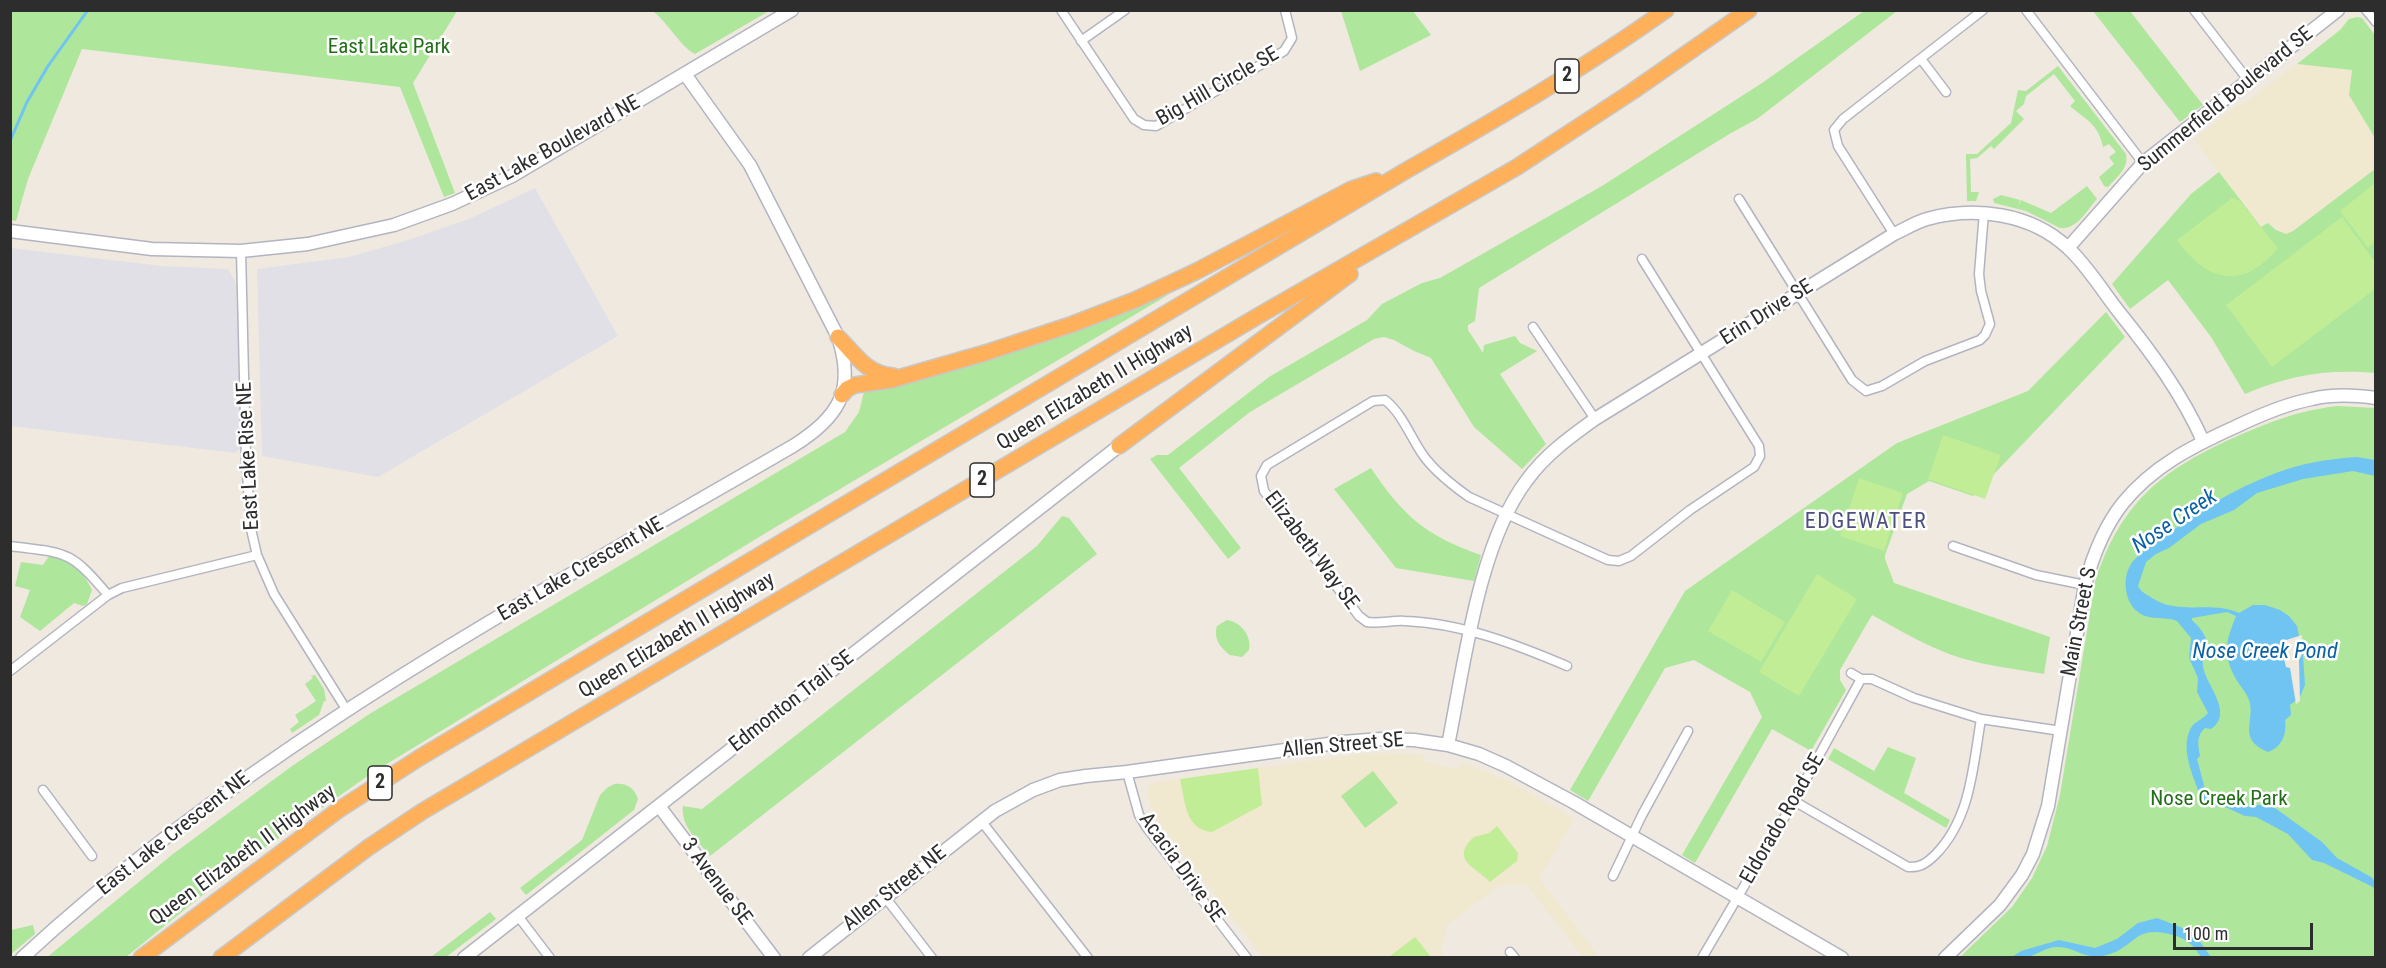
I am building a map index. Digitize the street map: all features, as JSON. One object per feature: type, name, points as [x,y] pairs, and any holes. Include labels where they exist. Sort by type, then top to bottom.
[{"type":"highway","name":"Queen Elizabeth II Highway","points":[[141,957],[337,811],[419,758],[1407,170],[1508,113],[1620,43],[1666,10]]},
{"type":"highway","name":"Queen Elizabeth II Highway","points":[[221,957],[369,848],[432,806],[1248,322],[1517,167],[1633,91],[1749,10]]},
{"type":"highway","points":[[842,395],[855,385],[916,374],[1033,338],[1136,300],[1197,272],[1352,189],[1407,170]]},
{"type":"highway","points":[[1119,446],[1402,234]]},
{"type":"highway","points":[[838,337],[864,365],[877,374],[894,377],[916,374]]},
{"type":"street","name":"East Lake Boulevard NE","points":[[10,231],[152,249],[242,251],[308,244],[353,236],[408,221],[452,204],[531,166],[792,10]]},
{"type":"street","name":"Big Hill Circle SE","points":[[1061,10],[1134,119],[1144,125],[1156,126],[1284,51],[1292,38],[1285,10]]},
{"type":"street","points":[[1081,41],[1125,10]]},
{"type":"street","points":[[1894,234],[1838,146],[1834,130],[1843,119],[1983,10]]},
{"type":"street","points":[[2026,10],[2143,163]]},
{"type":"street","points":[[2194,10],[2248,80]]},
{"type":"street","name":"Summerfield Boulevard SE","points":[[2068,248],[2143,163],[2338,10]]},
{"type":"street","points":[[2366,10],[2376,22]]},
{"type":"street","points":[[1921,59],[1946,92]]},
{"type":"street","name":"East Lake Crescent NE","points":[[22,957],[155,846],[253,773],[346,709],[793,446],[831,417],[842,395],[845,365],[838,337],[750,165],[685,74]]},
{"type":"street","points":[[1739,199],[1852,380],[1866,391],[1882,386],[1925,361],[1980,340],[1985,335],[1990,319],[1980,291],[1979,274],[1984,212]]},
{"type":"street","name":"Erin Drive SE","points":[[1448,745],[1485,570],[1516,495],[1539,465],[1564,441],[1595,419],[1894,234],[1925,220],[1952,213],[1984,212],[2022,221],[2042,230],[2068,248],[2164,371],[2204,441]]},
{"type":"street","name":"East Lake Rise NE","points":[[242,251],[246,476],[251,529],[257,555],[283,610],[346,709]]},
{"type":"street","points":[[1506,515],[1608,560],[1619,561],[1631,556],[1690,510],[1754,467],[1760,456],[1759,446],[1642,259]]},
{"type":"street","points":[[1533,327],[1595,419]]},
{"type":"street","name":"Main Street S","points":[[1944,957],[2000,905],[2029,862],[2043,828],[2085,585],[2092,560],[2107,526],[2123,503],[2140,484],[2167,462],[2204,441],[2267,412],[2314,398],[2341,396],[2376,398]]},
{"type":"street","name":"Elizabeth Way SE","points":[[1472,631],[1403,621],[1375,623],[1362,619],[1264,491],[1261,483],[1263,469],[1373,400],[1385,400],[1394,409],[1425,457],[1445,479],[1480,504],[1506,515]]},
{"type":"street","name":"Edmonton Trail SE","points":[[464,957],[1119,446]]},
{"type":"street","points":[[10,546],[53,551],[72,557],[108,595]]},
{"type":"street","points":[[1953,546],[2036,575],[2085,585]]},
{"type":"street","points":[[10,671],[108,595],[122,588],[257,555]]},
{"type":"street","points":[[1472,631],[1567,666]]},
{"type":"street","points":[[1851,673],[1861,679],[1872,679],[1914,698],[1981,719],[2061,731]]},
{"type":"street","name":"Eldorado Road SE","points":[[1702,957],[1794,801],[1861,679]]},
{"type":"street","points":[[1794,801],[1908,867],[1924,864],[1942,848],[1959,820],[1967,799],[1981,719]]},
{"type":"street","points":[[1612,876],[1688,731]]},
{"type":"street","name":"Allen Street SE","points":[[982,822],[1012,800],[1060,780],[1343,742],[1381,739],[1414,740],[1448,745],[1479,754],[1506,766],[1842,957]]},
{"type":"street","name":"Acacia Drive SE","points":[[1127,772],[1139,815],[1147,828],[1247,957]]},
{"type":"street","points":[[42,790],[92,855]]},
{"type":"street","name":"3 Avenue SE","points":[[659,806],[774,957]]},
{"type":"street","points":[[982,822],[1088,957]]},
{"type":"street","name":"Allen Street NE","points":[[809,957],[982,822]]},
{"type":"street","points":[[885,897],[932,957]]},
{"type":"street","points":[[518,916],[550,957]]},
{"type":"shaded area","points":[[2297,64],[2352,70],[2349,95],[2375,138],[2375,169],[2286,234],[2268,223],[2261,227],[2194,139]]},
{"type":"shaded area","points":[[535,188],[618,336],[378,477],[262,456],[257,269],[349,257],[405,241],[469,219]]},
{"type":"shaded area","points":[[11,248],[161,266],[228,269],[236,283],[241,448],[235,453],[11,426]]},
{"type":"shaded area","points":[[1360,754],[1424,755],[1424,762],[1459,769],[1461,763],[1471,766],[1507,780],[1574,819],[1539,878],[1599,957],[1583,957],[1527,885],[1500,885],[1447,925],[1441,952],[1445,957],[1263,957],[1158,821],[1147,795],[1148,787],[1154,783]]},
{"type":"green space","points":[[653,10],[769,11],[695,54]]},
{"type":"green space","name":"East Lake Park","points":[[10,11],[457,11],[413,83],[455,193],[444,197],[400,87],[82,49],[28,179],[16,221],[11,220]]},
{"type":"green space","points":[[1341,11],[1413,11],[1431,35],[1360,71]]},
{"type":"green space","points":[[1864,11],[1897,11],[1757,119],[1479,288],[1475,321],[1468,325],[1468,330],[1483,353],[1484,345],[1515,336],[1520,343],[1537,351],[1500,374],[1546,444],[1522,469],[1474,427],[1431,358],[1384,337],[1374,339],[1250,412],[1179,468],[1241,548],[1228,559],[1150,459],[1157,455],[1168,455],[1269,377],[1367,320],[1382,304],[1422,283],[1440,278],[1602,186],[1762,83]]},
{"type":"green space","points":[[2093,11],[2130,11],[2203,105],[2180,122]]},
{"type":"green space","points":[[2362,18],[2375,35],[2375,138],[2349,95],[2352,70],[2297,64],[2340,30],[2349,19]]},
{"type":"green space","points":[[2058,66],[2126,154],[2126,164],[2122,172],[2108,187],[2104,186],[2099,177],[2114,164],[2109,157],[2116,152],[2109,144],[2103,147],[2095,127],[2070,106],[2075,101],[2054,74],[2026,96],[2024,104],[2016,111],[2024,119],[1994,149],[1991,146],[1977,158],[1970,159],[1971,192],[1979,192],[1976,201],[1967,201],[1966,154],[1977,154],[2011,123],[2018,90],[2026,91]]},
{"type":"green space","points":[[2375,169],[2375,373],[2341,372],[2309,375],[2278,382],[2245,394],[2211,337],[2168,280],[2130,309],[2112,284],[2191,194],[2219,172],[2261,227],[2268,223],[2276,230],[2286,234]]},
{"type":"green space","points":[[2375,183],[2375,242],[2368,248],[2340,211]]},
{"type":"green space","points":[[2087,186],[2097,199],[2077,223],[2066,228],[2060,228],[2026,211],[1994,203],[1993,199],[2001,195],[2020,200],[2018,207],[2021,200],[2051,213]]},
{"type":"green space","points":[[2232,198],[2240,201],[2278,248],[2265,262],[2252,271],[2226,276],[2201,265],[2177,240]]},
{"type":"green space","points":[[2342,217],[2375,262],[2375,289],[2272,367],[2226,305]]},
{"type":"green space","points":[[1168,295],[769,531],[372,773],[236,868],[126,957],[46,958],[173,854],[292,766],[371,713],[845,432],[859,412],[864,392],[980,362],[1056,337]]},
{"type":"green space","points":[[2106,312],[2125,337],[1973,496],[1929,481],[1907,494],[1885,555],[1894,583],[2050,637],[2044,674],[1992,665],[1949,654],[1872,615],[1840,670],[1840,680],[1846,690],[1811,751],[1772,729],[1695,863],[1682,855],[1762,717],[1750,692],[1694,660],[1665,668],[1588,801],[1570,790],[1685,591],[1897,443],[2028,391]]},
{"type":"green space","name":"Nose Creek Park","points":[[2337,406],[2375,408],[2375,957],[1959,958],[2012,907],[2032,878],[2047,846],[2060,795],[2095,582],[2105,555],[2130,511],[2164,477],[2207,450],[2284,418]]},
{"type":"green space","points":[[1943,435],[2001,455],[1985,499],[1928,479]]},
{"type":"green space","points":[[1371,468],[1405,512],[1417,522],[1445,540],[1481,555],[1474,581],[1396,568],[1334,489]]},
{"type":"green space","points":[[1859,478],[1903,493],[1884,551],[1840,536]]},
{"type":"green space","points":[[1062,516],[1069,518],[1097,554],[710,856],[687,827],[683,806],[702,809],[1037,546]]},
{"type":"green space","points":[[49,556],[70,563],[85,577],[92,590],[87,604],[83,606],[74,603],[40,631],[20,617],[30,590],[15,586],[21,562],[43,565]]},
{"type":"green space","points":[[1817,574],[1857,599],[1799,696],[1759,672]]},
{"type":"green space","points":[[1732,590],[1785,622],[1761,662],[1708,631]]},
{"type":"green space","points":[[1227,620],[1241,627],[1247,635],[1249,650],[1242,657],[1230,655],[1217,639],[1217,626]]},
{"type":"green space","points":[[315,675],[324,689],[326,701],[319,715],[292,733],[290,729],[299,722],[295,715],[316,701],[305,684],[313,678],[311,676]]},
{"type":"green space","points":[[1888,747],[1916,758],[1904,793],[1950,820],[1946,828],[1828,759],[1834,748],[1874,771]]},
{"type":"green space","points":[[1258,768],[1262,805],[1212,832],[1196,826],[1188,813],[1180,779]]},
{"type":"green space","points":[[1373,771],[1398,803],[1365,828],[1341,796]]},
{"type":"green space","points":[[614,784],[626,785],[634,791],[638,799],[634,810],[526,895],[520,888],[582,840],[600,795]]},
{"type":"green space","points":[[1497,826],[1518,853],[1517,861],[1490,882],[1468,863],[1464,852],[1474,837],[1489,833]]},
{"type":"green space","points":[[490,912],[496,919],[446,957],[431,957]]},
{"type":"green space","points":[[33,925],[35,934],[11,954],[11,930]]},
{"type":"green space","points":[[1415,937],[1431,957],[1389,957]]},
{"type":"water","name":"Nose Creek Pond","points":[[2357,457],[2375,460],[2375,476],[2353,471],[2303,479],[2257,493],[2234,510],[2201,524],[2169,548],[2156,554],[2146,562],[2138,586],[2152,598],[2173,606],[2228,609],[2239,613],[2253,605],[2265,605],[2280,610],[2297,626],[2303,656],[2305,685],[2300,697],[2290,705],[2291,715],[2285,720],[2285,730],[2280,743],[2268,752],[2258,747],[2250,735],[2249,700],[2236,679],[2227,655],[2228,640],[2236,616],[2227,612],[2192,618],[2206,638],[2207,647],[2203,666],[2220,707],[2218,722],[2211,729],[2205,728],[2199,737],[2200,756],[2197,759],[2205,789],[2217,800],[2248,807],[2264,804],[2275,808],[2322,842],[2337,858],[2371,877],[2375,881],[2375,891],[2373,887],[2324,863],[2312,860],[2288,834],[2256,817],[2245,816],[2225,807],[2213,806],[2202,800],[2189,763],[2187,743],[2193,725],[2208,713],[2197,692],[2198,678],[2189,658],[2191,638],[2177,621],[2142,615],[2130,603],[2126,590],[2128,571],[2138,556],[2229,494],[2260,479],[2296,467],[2326,460]]},
{"type":"water","points":[[2157,918],[2193,932],[2211,957],[2201,957],[2192,946],[2178,937],[2160,932],[2149,932],[2113,953],[2102,956],[2089,956],[2068,948],[2053,947],[2026,958],[2012,957],[2021,951],[2059,940],[2095,948],[2117,939],[2138,923]]},
{"type":"pier","points":[[2302,635],[2302,639],[2298,641],[2302,654],[2299,660],[2300,701],[2296,704],[2290,668],[2286,667],[2280,642]]},
{"type":"waterway","points":[[10,141],[27,102],[48,66],[88,10]]},
{"type":"district","name":"EDGEWATER","points":[[1866,522]]},
{"type":"water label","name":"Nose Creek","points":[[2175,522]]}]
